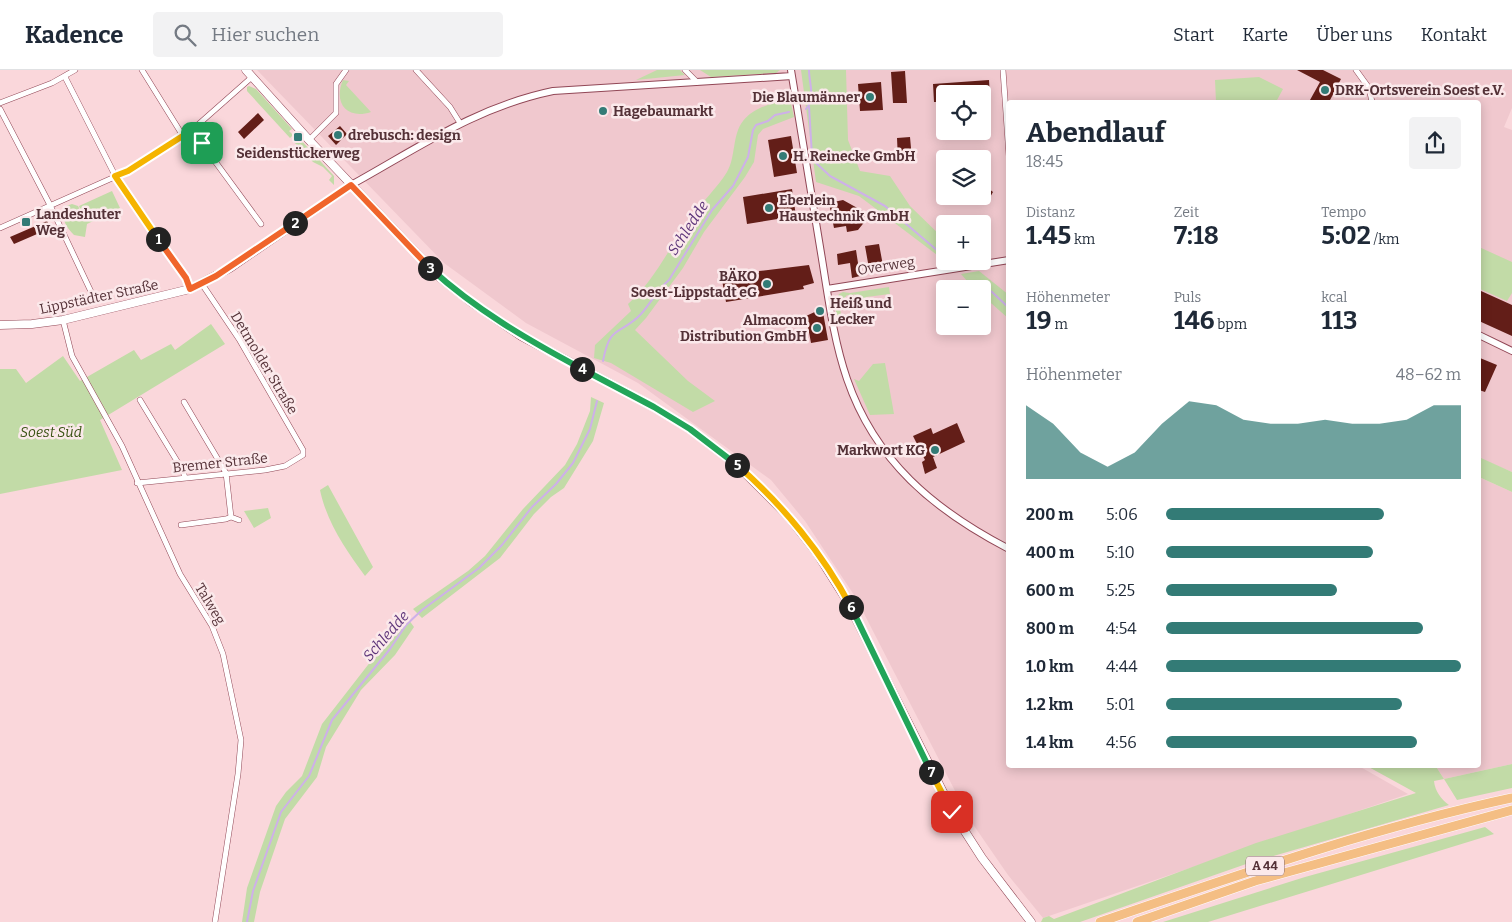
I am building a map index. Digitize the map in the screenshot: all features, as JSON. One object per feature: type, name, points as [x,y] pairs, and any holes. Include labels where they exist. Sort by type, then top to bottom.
[{"type":"highway","name":"A 44","points":[[1100,922],[1252,870],[1433,817],[1512,798]]},
{"type":"highway","name":"A 44","points":[[1137,922],[1256,881],[1512,810]]},
{"type":"main road","points":[[246,70],[416,255],[471,302],[521,336],[654,407],[690,429],[739,467],[788,516],[816,553],[846,599],[955,816],[982,858],[1031,922]]},
{"type":"main road","name":"Lippstädter Straße","points":[[0,325],[32,324],[63,320],[190,289],[230,268],[351,185]]},
{"type":"street","points":[[0,103],[65,78],[75,70]]},
{"type":"street","points":[[142,70],[183,136]]},
{"type":"street","points":[[309,140],[336,113],[336,84],[346,70]]},
{"type":"street","points":[[416,70],[450,107],[460,122]]},
{"type":"street","points":[[685,70],[697,82]]},
{"type":"street","points":[[1003,70],[1006,113]]},
{"type":"street","points":[[1356,70],[1369,88],[1372,100]]},
{"type":"street","points":[[351,185],[460,122],[520,98],[553,91],[697,82],[791,73],[839,352],[856,402],[887,455],[924,494],[960,521],[1006,547]]},
{"type":"street","points":[[0,228],[115,176],[183,136],[252,77]]},
{"type":"street","points":[[65,78],[115,176],[186,278],[190,289]]},
{"type":"street","points":[[0,109],[50,205],[94,298]]},
{"type":"street","points":[[192,130],[261,224]]},
{"type":"street","name":"Overweg","points":[[827,289],[1006,260]]},
{"type":"street","name":"Detmolder Straße","points":[[202,284],[239,339],[303,450],[302,455]]},
{"type":"street","name":"Talweg","points":[[63,320],[72,356],[122,446],[137,483],[188,589],[218,639],[239,726],[239,766],[215,922]]},
{"type":"street","points":[[1481,336],[1512,351]]},
{"type":"street","points":[[140,400],[183,470],[185,478]]},
{"type":"street","points":[[184,402],[226,473],[230,516]]},
{"type":"street","name":"Bremer Straße","points":[[137,483],[285,466],[302,455]]},
{"type":"street","points":[[230,516],[239,520]]},
{"type":"street","points":[[181,525],[226,520],[230,516]]},
{"type":"shaded area","points":[[257,70],[1512,70],[1512,108],[1504,127],[1512,130],[1512,472],[1481,459],[1481,100],[1006,100],[1006,768],[1362,768],[1408,794],[1043,918],[1008,875],[970,820],[856,598],[805,521],[771,480],[638,383],[526,323],[444,263]]},
{"type":"shaded area","points":[[1481,478],[1512,492],[1512,764],[1444,779],[1437,768],[1481,768]]},
{"type":"green space","points":[[657,70],[680,70],[685,75],[636,80]]},
{"type":"green space","points":[[700,70],[780,70],[776,73],[711,77]]},
{"type":"green space","points":[[801,70],[846,70],[848,140],[860,171],[890,176],[910,206],[936,231],[936,254],[859,196],[816,182]]},
{"type":"green space","points":[[1259,77],[1283,89],[1277,100],[1216,100],[1215,80]]},
{"type":"green space","points":[[343,80],[349,81],[346,85],[371,112],[355,114],[344,108],[340,96]]},
{"type":"green space","points":[[249,86],[256,89],[292,129],[289,131],[293,135],[290,138],[247,91]]},
{"type":"green space","points":[[790,99],[794,117],[763,129],[758,135],[754,162],[745,177],[704,232],[683,268],[635,330],[688,381],[715,401],[693,412],[611,363],[594,358],[595,345],[631,311],[628,304],[638,295],[662,262],[683,228],[727,172],[732,160],[737,133],[743,121],[758,109]]},
{"type":"green space","points":[[299,138],[334,176],[334,185],[329,180],[332,176],[323,167],[313,162],[294,142]]},
{"type":"green space","points":[[112,191],[120,208],[87,224],[85,237],[74,235],[65,222],[64,210],[66,206],[72,204],[78,206],[84,218],[79,206]]},
{"type":"green space","points":[[1481,248],[1512,262],[1512,293],[1507,301],[1481,289]]},
{"type":"green space","points":[[979,271],[990,280],[966,280],[961,274]]},
{"type":"green space","points":[[991,281],[1006,293],[1006,316],[991,303]]},
{"type":"green space","points":[[889,287],[890,294],[866,297],[866,302],[854,294],[851,297],[847,295],[840,304],[844,308],[840,309],[843,325],[837,322],[835,304],[839,294]]},
{"type":"green space","name":"Soest Süd","points":[[211,324],[225,344],[100,420],[122,470],[0,494],[0,369],[16,369],[26,383],[63,356],[80,381],[134,350],[141,360],[171,344],[175,350]]},
{"type":"green space","points":[[885,363],[894,414],[870,415],[854,379],[859,381],[873,364]]},
{"type":"green space","points":[[591,397],[604,403],[593,441],[564,488],[551,497],[534,514],[500,558],[422,618],[413,609],[468,571],[485,556],[523,509],[565,465],[577,444],[590,411]]},
{"type":"green space","points":[[1481,458],[1512,472],[1512,492],[1481,478]]},
{"type":"green space","points":[[328,485],[373,567],[365,576],[344,546],[327,514],[320,490]]},
{"type":"green space","points":[[268,508],[271,518],[254,528],[244,511]]},
{"type":"green space","points":[[406,616],[414,627],[395,655],[361,690],[326,747],[317,777],[285,819],[260,892],[254,922],[242,922],[247,888],[276,806],[286,792],[302,776],[322,724]]},
{"type":"green space","points":[[1512,764],[1512,788],[1457,800],[1444,779]]},
{"type":"green space","points":[[1370,768],[1437,768],[1444,779],[1434,781],[1435,785],[1443,800],[1449,805],[1249,863],[1080,922],[1041,922],[1043,918],[1049,916],[1054,919],[1256,843],[1416,793]]},
{"type":"green space","points":[[1485,827],[1494,834],[1208,922],[1163,922],[1305,877]]},
{"type":"building","name":"DRK-Ortsverein Soest e.V.","points":[[1297,70],[1323,70],[1341,79],[1330,100],[1310,100],[1320,82]]},
{"type":"building","points":[[905,71],[907,103],[893,103],[891,72]]},
{"type":"building","points":[[989,80],[989,85],[936,85],[936,102],[934,102],[933,84]]},
{"type":"building","name":"Die Blaumänner","points":[[881,82],[883,110],[860,111],[858,84]]},
{"type":"building","points":[[258,113],[264,120],[244,139],[238,132]]},
{"type":"building","name":"drebusch: design","points":[[340,126],[347,134],[336,145],[328,136]]},
{"type":"building","name":"H. Reinecke GmbH","points":[[791,136],[797,173],[774,177],[768,140]]},
{"type":"building","points":[[910,137],[912,159],[898,160],[897,138]]},
{"type":"building","name":"Eberlein Haustechnik GmbH","points":[[792,189],[796,216],[747,224],[743,197]]},
{"type":"building","points":[[843,200],[870,215],[858,230],[847,232],[846,226],[834,228],[829,203]]},
{"type":"building","points":[[47,221],[51,228],[14,244],[10,237]]},
{"type":"building","points":[[879,244],[884,271],[870,274],[865,246]]},
{"type":"building","points":[[856,250],[860,276],[852,278],[850,263],[838,265],[837,254]]},
{"type":"building","name":"BÄKO Soest-Lippstadt eG","points":[[809,265],[814,283],[803,286],[804,289],[726,302],[722,280],[759,273],[759,271]]},
{"type":"building","points":[[1481,291],[1512,305],[1512,336],[1481,322]]},
{"type":"building","name":"Almacom Distribution GmbH","points":[[822,307],[828,340],[811,343],[806,316],[819,310],[821,312]]},
{"type":"building","points":[[1481,358],[1497,365],[1485,392],[1481,391]]},
{"type":"building","name":"Markwort KG","points":[[957,423],[965,442],[933,457],[937,468],[925,474],[922,462],[925,460],[913,436],[931,428],[933,434]]},
{"type":"waterway","name":"Schledde","points":[[806,109],[811,100],[809,70]]},
{"type":"waterway","points":[[809,106],[812,156],[815,162],[830,176],[885,206],[936,249]]},
{"type":"waterway","name":"Schledde","points":[[603,361],[609,341],[613,335],[634,321],[669,280],[712,210],[733,186],[748,157],[753,130],[756,125],[768,121],[775,115],[789,112]]},
{"type":"waterway","points":[[991,291],[1006,305]]},
{"type":"waterway","name":"Schledde","points":[[247,922],[253,891],[281,812],[309,776],[332,720],[390,649],[406,625],[422,610],[479,568],[502,545],[532,507],[556,484],[573,463],[590,429],[597,401]]},
{"type":"place","name":"DRK-Ortsverein Soest e.V.","points":[[1325,90]]},
{"type":"place","name":"Die Blaumänner","points":[[870,97]]},
{"type":"place","name":"Hagebaumarkt","points":[[603,111]]},
{"type":"place","name":"drebusch: design","points":[[338,135]]},
{"type":"place","name":"Seidenstückerweg","points":[[298,137]]},
{"type":"place","name":"H. Reinecke GmbH","points":[[783,156]]},
{"type":"place","name":"Eberlein Haustechnik GmbH","points":[[769,208]]},
{"type":"place","name":"Landeshuter Weg","points":[[26,222]]},
{"type":"place","name":"BÄKO Soest-Lippstadt eG","points":[[767,284]]},
{"type":"place","name":"Heiß und Lecker","points":[[820,311]]},
{"type":"place","name":"Almacom Distribution GmbH","points":[[817,328]]},
{"type":"place","name":"Markwort KG","points":[[935,450]]},
{"type":"route","points":[[202,143],[192,130],[128,171],[115,176],[122,189],[186,278],[190,289],[230,268],[351,185],[416,255],[438,276],[471,302],[521,336],[654,407],[690,429],[739,467],[788,516],[816,553],[846,599],[952,812]]}]
